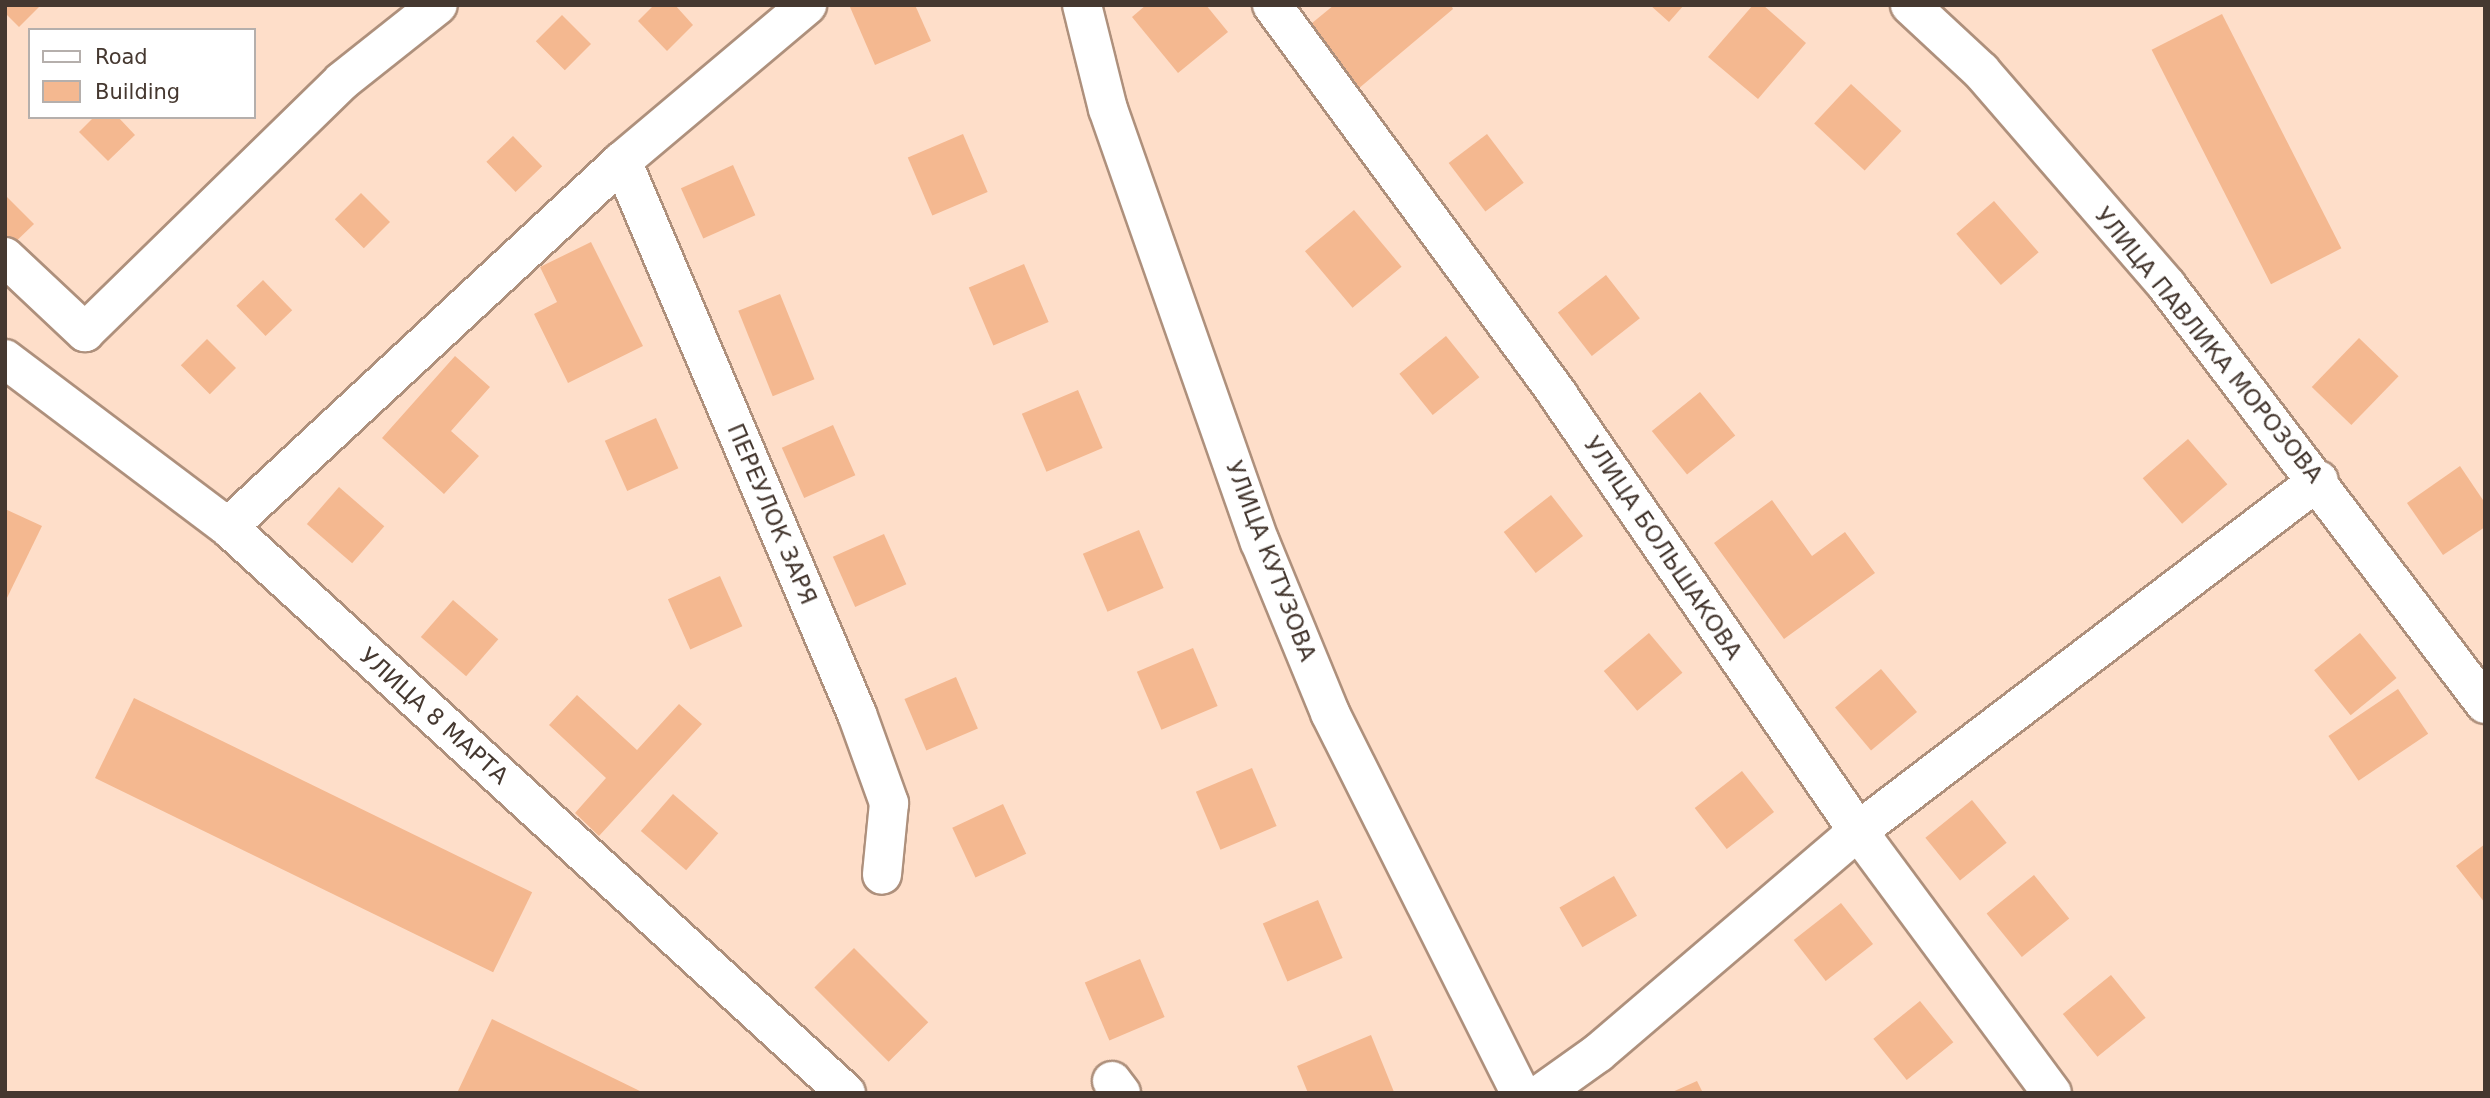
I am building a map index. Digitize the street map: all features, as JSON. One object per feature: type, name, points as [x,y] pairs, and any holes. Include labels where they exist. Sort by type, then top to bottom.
[{"type":"street","points":[[5,257],[85,332],[342,81],[438,5]]},
{"type":"street","points":[[228,527],[622,161],[807,5]]},
{"type":"street","name":"УЛИЦА КУТУЗОВА","points":[[1082,5],[1108,109],[1265,554],[1330,713],[1520,1093]]},
{"type":"street","name":"УЛИЦА БОЛЬШАКОВА","points":[[1272,5],[1558,395],[1858,831],[2052,1093]]},
{"type":"street","name":"УЛИЦА ПАВЛИКА МОРОЗОВА","points":[[1910,5],[1981,72],[2158,276],[2479,684]]},
{"type":"street","name":"ПЕРЕУЛОК ЗАРЯ","points":[[622,161],[857,714],[889,803],[882,875]]},
{"type":"street","name":"УЛИЦА 8 МАРТА","points":[[5,359],[228,527],[846,1093]]},
{"type":"street","points":[[1542,1093],[1598,1053],[1858,831],[2319,480]]},
{"type":"building","points":[[5,5],[41,5],[19,27],[5,13]]},
{"type":"building","points":[[654,5],[675,5],[693,25],[667,51],[638,21]]},
{"type":"building","points":[[915,5],[931,41],[875,65],[850,7]]},
{"type":"building","points":[[1146,5],[1206,5],[1228,32],[1178,73],[1132,17]]},
{"type":"building","points":[[1334,5],[1451,5],[1453,9],[1358,89],[1306,28]]},
{"type":"building","points":[[1650,5],[1684,5],[1669,22]]},
{"type":"building","points":[[1753,5],[1763,5],[1806,43],[1758,99],[1708,57]]},
{"type":"building","points":[[2222,14],[2341,248],[2271,284],[2152,50]]},
{"type":"building","points":[[562,15],[591,44],[565,70],[536,41]]},
{"type":"building","points":[[1851,84],[1901,131],[1865,171],[1814,123]]},
{"type":"building","points":[[92,119],[120,119],[135,135],[108,161],[79,132]]},
{"type":"building","points":[[963,134],[988,192],[932,215],[908,157]]},
{"type":"building","points":[[1487,134],[1524,183],[1485,212],[1449,163]]},
{"type":"building","points":[[513,136],[542,166],[516,192],[486,162]]},
{"type":"building","points":[[733,165],[755,215],[703,238],[681,188]]},
{"type":"building","points":[[361,193],[390,222],[364,248],[335,219]]},
{"type":"building","points":[[5,195],[34,224],[7,250],[5,248]]},
{"type":"building","points":[[1994,201],[2039,252],[2001,285],[1956,234]]},
{"type":"building","points":[[1354,210],[1402,267],[1353,308],[1305,251]]},
{"type":"building","points":[[591,242],[643,346],[568,383],[534,314],[557,302],[540,267]]},
{"type":"building","points":[[1024,264],[1049,322],[993,345],[969,287]]},
{"type":"building","points":[[1606,275],[1640,318],[1592,356],[1558,313]]},
{"type":"building","points":[[263,280],[292,310],[266,336],[236,306]]},
{"type":"building","points":[[780,294],[814,379],[773,396],[738,311]]},
{"type":"building","points":[[1446,336],[1479,377],[1433,415],[1399,374]]},
{"type":"building","points":[[2359,338],[2399,376],[2351,425],[2312,387]]},
{"type":"building","points":[[207,339],[236,368],[210,394],[181,365]]},
{"type":"building","points":[[455,356],[490,387],[451,431],[479,456],[444,494],[382,438]]},
{"type":"building","points":[[1078,390],[1103,448],[1046,472],[1022,414]]},
{"type":"building","points":[[1700,392],[1735,436],[1687,475],[1652,431]]},
{"type":"building","points":[[656,418],[678,468],[627,491],[605,441]]},
{"type":"building","points":[[833,425],[855,475],[804,498],[782,448]]},
{"type":"building","points":[[2188,439],[2227,484],[2182,524],[2143,478]]},
{"type":"building","points":[[2460,466],[2485,503],[2485,527],[2443,555],[2407,503]]},
{"type":"building","points":[[339,487],[384,526],[352,563],[307,524]]},
{"type":"building","points":[[1551,495],[1583,536],[1536,573],[1504,532]]},
{"type":"building","points":[[1772,500],[1812,556],[1845,532],[1875,573],[1784,639],[1714,543]]},
{"type":"building","points":[[5,509],[42,526],[5,602]]},
{"type":"building","points":[[1139,530],[1164,588],[1107,612],[1083,554]]},
{"type":"building","points":[[884,534],[906,584],[855,607],[833,557]]},
{"type":"building","points":[[720,576],[742,626],[690,649],[668,599]]},
{"type":"building","points":[[453,600],[498,639],[466,676],[421,637]]},
{"type":"building","points":[[1649,633],[1682,673],[1637,711],[1604,671]]},
{"type":"building","points":[[2360,633],[2397,678],[2351,715],[2314,670]]},
{"type":"building","points":[[1193,648],[1218,706],[1161,730],[1137,672]]},
{"type":"building","points":[[1881,669],[1917,712],[1871,750],[1835,708]]},
{"type":"building","points":[[956,677],[978,729],[926,750],[904,699]]},
{"type":"building","points":[[2398,689],[2428,734],[2359,781],[2328,736]]},
{"type":"building","points":[[577,695],[637,750],[679,704],[702,724],[599,836],[575,813],[606,778],[549,725]]},
{"type":"building","points":[[134,698],[532,892],[493,972],[95,778]]},
{"type":"building","points":[[1252,768],[1277,826],[1220,850],[1196,792]]},
{"type":"building","points":[[1742,771],[1774,812],[1727,849],[1695,808]]},
{"type":"building","points":[[673,794],[718,833],[686,870],[641,831]]},
{"type":"building","points":[[1972,800],[2007,843],[1960,881],[1925,838]]},
{"type":"building","points":[[1003,804],[1026,854],[975,878],[952,828]]},
{"type":"building","points":[[2485,844],[2485,903],[2456,866]]},
{"type":"building","points":[[2034,875],[2069,919],[2022,957],[1987,913]]},
{"type":"building","points":[[1614,876],[1637,916],[1582,947],[1559,908]]},
{"type":"building","points":[[1318,900],[1343,958],[1287,981],[1263,923]]},
{"type":"building","points":[[1841,903],[1873,944],[1826,981],[1794,940]]},
{"type":"building","points":[[854,948],[928,1022],[889,1062],[814,988]]},
{"type":"building","points":[[1140,959],[1165,1017],[1109,1040],[1085,982]]},
{"type":"building","points":[[2111,975],[2146,1018],[2097,1057],[2063,1014]]},
{"type":"building","points":[[1920,1001],[1953,1042],[1907,1080],[1873,1039]]},
{"type":"building","points":[[492,1019],[644,1093],[457,1093]]},
{"type":"building","points":[[1371,1035],[1394,1092],[1308,1093],[1297,1066]]},
{"type":"building","points":[[1697,1081],[1703,1093],[1670,1093]]}]
